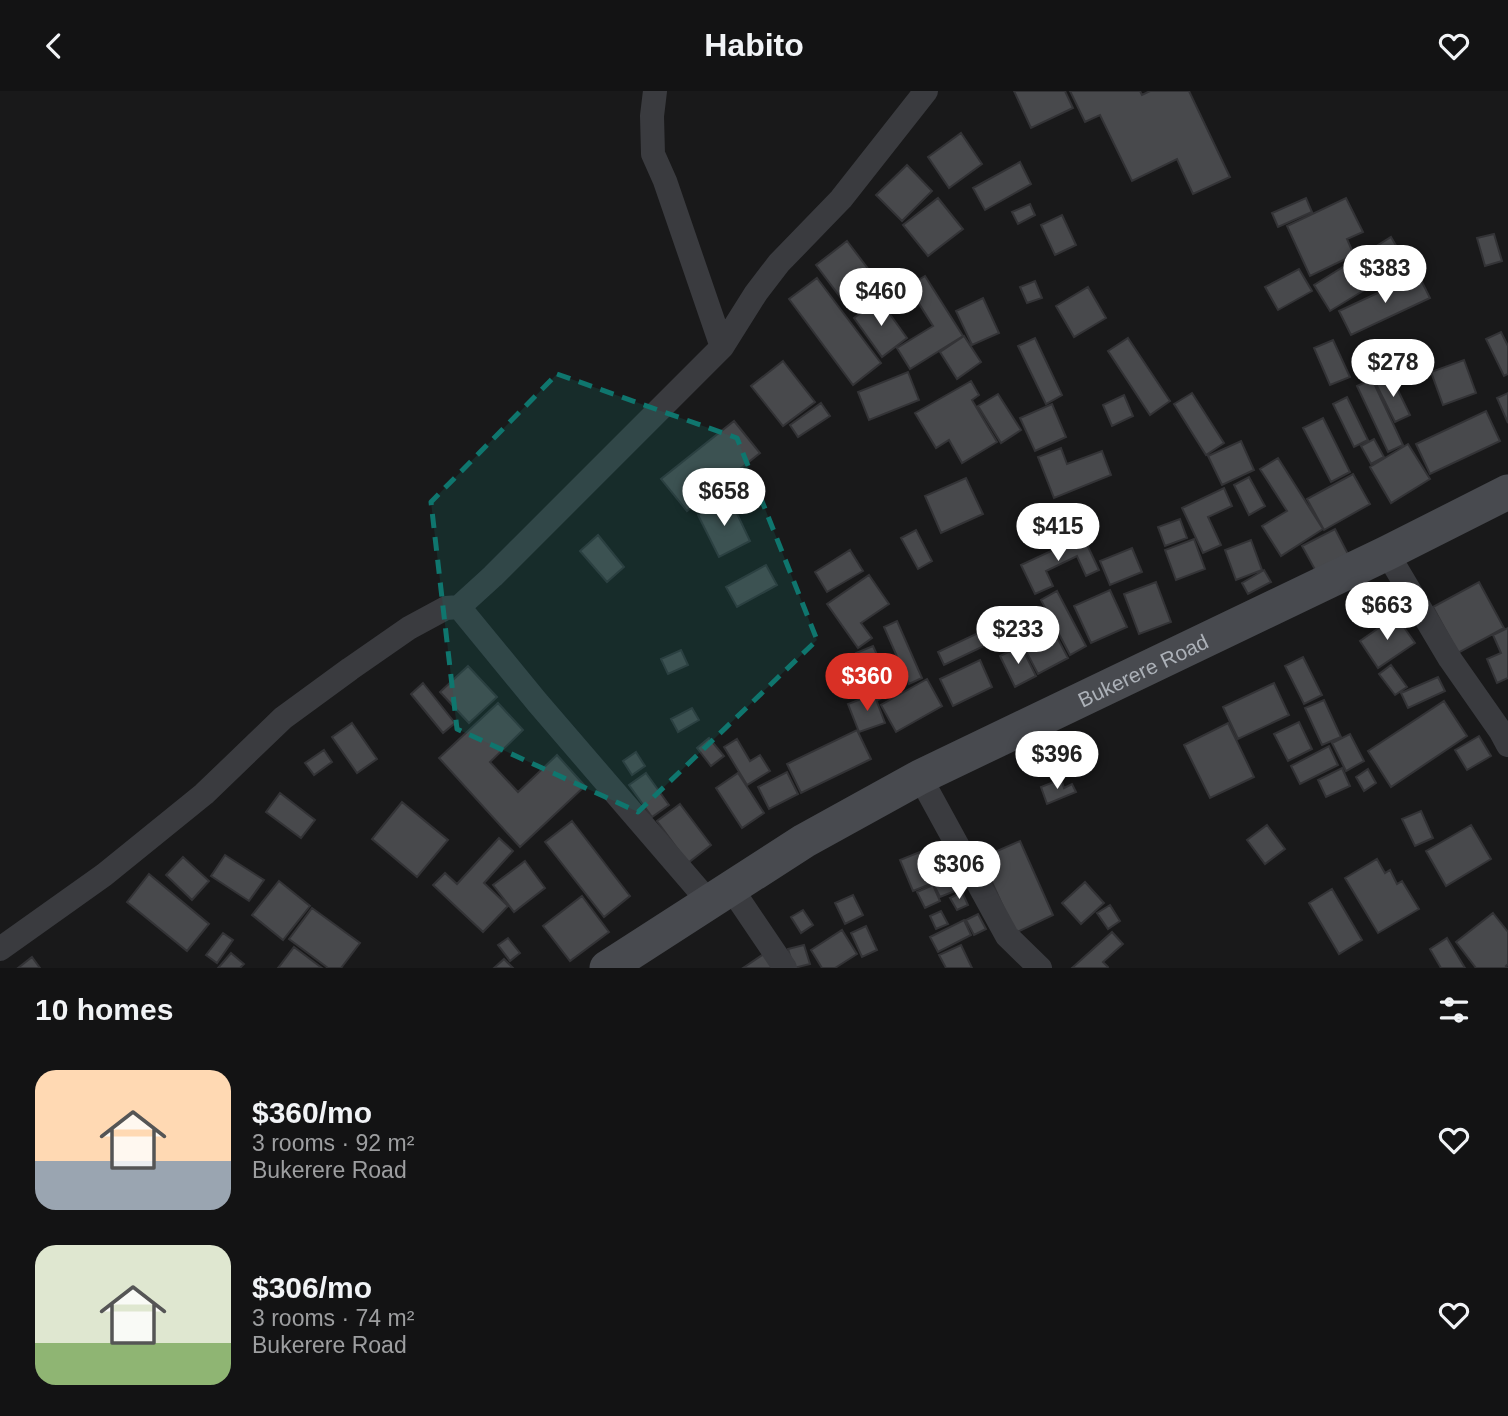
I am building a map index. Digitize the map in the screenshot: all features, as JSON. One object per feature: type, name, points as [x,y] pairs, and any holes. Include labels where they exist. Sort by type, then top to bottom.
[{"type":"street","points":[[655,91],[652,116],[653,154],[665,181],[722,347]]},
{"type":"street","points":[[0,950],[114,867],[204,794],[283,718],[409,628],[446,608],[459,607],[493,576],[722,347],[756,293],[779,263],[841,199],[926,91]]},
{"type":"street","name":"Bukerere Road","points":[[607,968],[804,841],[920,777],[1387,553],[1508,492]]},
{"type":"street","points":[[1387,553],[1450,659],[1508,745]]},
{"type":"street","points":[[459,607],[537,702],[720,895],[785,968]]},
{"type":"street","points":[[920,777],[1007,936],[1040,968]]},
{"type":"highlighted area","points":[[557,374],[737,438],[817,640],[638,812],[457,729],[431,502]]},
{"type":"building","points":[[1014,91],[1065,91],[1073,108],[1031,128]]},
{"type":"building","points":[[1070,91],[1140,91],[1142,95],[1150,91],[1189,91],[1230,177],[1193,194],[1177,159],[1132,181],[1100,115],[1085,122]]},
{"type":"building","points":[[961,133],[982,164],[949,188],[928,157]]},
{"type":"building","points":[[1020,162],[1031,184],[985,210],[973,188]]},
{"type":"building","points":[[907,165],[932,191],[902,221],[876,195]]},
{"type":"building","points":[[938,198],[963,229],[928,256],[903,225]]},
{"type":"building","points":[[1306,198],[1312,212],[1278,227],[1272,213]]},
{"type":"building","points":[[1346,198],[1363,232],[1347,239],[1354,255],[1310,276],[1287,226]]},
{"type":"building","points":[[1030,204],[1035,215],[1018,224],[1012,212]]},
{"type":"building","points":[[1062,215],[1076,245],[1055,255],[1041,225]]},
{"type":"building","points":[[1494,234],[1502,261],[1485,266],[1477,238]]},
{"type":"building","points":[[1391,237],[1407,264],[1330,311],[1314,285]]},
{"type":"building","points":[[847,241],[882,287],[850,310],[816,265]]},
{"type":"building","points":[[1299,269],[1312,291],[1278,310],[1265,287]]},
{"type":"building","points":[[1418,274],[1430,298],[1351,335],[1339,311]]},
{"type":"building","points":[[925,276],[963,336],[910,369],[897,348],[933,326],[908,286]]},
{"type":"building","points":[[817,278],[881,363],[853,385],[789,299]]},
{"type":"building","points":[[1035,281],[1042,298],[1027,303],[1020,287]]},
{"type":"building","points":[[1088,287],[1106,318],[1074,337],[1056,306]]},
{"type":"building","points":[[983,298],[999,333],[972,345],[956,311]]},
{"type":"building","points":[[879,299],[907,338],[882,357],[854,318]]},
{"type":"building","points":[[1501,332],[1508,346],[1508,374],[1504,376],[1486,339]]},
{"type":"building","points":[[964,336],[981,362],[957,379],[940,352]]},
{"type":"building","points":[[1035,338],[1062,395],[1046,404],[1018,346]]},
{"type":"building","points":[[1128,338],[1170,401],[1150,415],[1108,351]]},
{"type":"building","points":[[1333,340],[1350,377],[1330,385],[1314,348]]},
{"type":"building","points":[[1464,360],[1476,393],[1443,405],[1431,372]]},
{"type":"building","points":[[783,361],[815,402],[783,426],[751,386]]},
{"type":"building","points":[[908,372],[919,400],[869,420],[858,392]]},
{"type":"building","points":[[1391,376],[1410,415],[1395,422],[1376,384]]},
{"type":"building","points":[[1372,379],[1403,445],[1388,452],[1357,386]]},
{"type":"building","points":[[971,381],[979,395],[972,400],[997,442],[962,463],[949,440],[936,448],[915,413]]},
{"type":"building","points":[[1192,393],[1224,443],[1206,455],[1174,404]]},
{"type":"building","points":[[1508,393],[1508,423],[1497,398]]},
{"type":"building","points":[[998,394],[1021,430],[1001,443],[978,406]]},
{"type":"building","points":[[1124,395],[1133,416],[1112,426],[1103,405]]},
{"type":"building","points":[[1347,397],[1368,440],[1354,447],[1333,404]]},
{"type":"building","points":[[821,403],[830,416],[798,437],[790,425]]},
{"type":"building","points":[[1052,404],[1066,437],[1035,451],[1020,418]]},
{"type":"building","points":[[1486,411],[1500,441],[1430,474],[1416,444]]},
{"type":"building","points":[[1323,418],[1350,472],[1331,482],[1303,428]]},
{"type":"building","points":[[734,421],[760,453],[687,511],[661,479]]},
{"type":"building","points":[[1374,439],[1384,457],[1371,464],[1361,446]]},
{"type":"building","points":[[1241,441],[1254,470],[1222,485],[1208,456]]},
{"type":"building","points":[[1408,444],[1430,479],[1391,503],[1370,467]]},
{"type":"building","points":[[1061,448],[1067,464],[1102,451],[1111,475],[1054,498],[1038,457]]},
{"type":"building","points":[[1278,458],[1323,529],[1281,556],[1262,526],[1287,511],[1260,469]]},
{"type":"building","points":[[1353,474],[1370,504],[1324,530],[1307,499]]},
{"type":"building","points":[[1249,477],[1265,506],[1249,515],[1234,485]]},
{"type":"building","points":[[966,478],[983,514],[941,533],[925,496]]},
{"type":"building","points":[[1224,488],[1232,506],[1208,517],[1221,545],[1203,553],[1182,508]]},
{"type":"building","points":[[730,499],[750,541],[719,557],[698,515]]},
{"type":"building","points":[[1180,519],[1187,538],[1165,546],[1158,527]]},
{"type":"building","points":[[1335,529],[1350,558],[1318,575],[1302,546]]},
{"type":"building","points":[[916,530],[932,561],[918,569],[901,538]]},
{"type":"building","points":[[598,535],[624,567],[607,582],[580,551]]},
{"type":"building","points":[[1083,536],[1099,570],[1086,576],[1077,556],[1046,571],[1053,586],[1035,594],[1021,565]]},
{"type":"building","points":[[1194,539],[1205,569],[1176,580],[1165,550]]},
{"type":"building","points":[[1251,540],[1262,570],[1236,580],[1225,550]]},
{"type":"building","points":[[1132,548],[1142,572],[1110,585],[1100,561]]},
{"type":"building","points":[[850,550],[863,571],[827,592],[815,572]]},
{"type":"building","points":[[766,565],[777,585],[737,607],[726,587]]},
{"type":"building","points":[[1264,570],[1271,582],[1248,594],[1242,583]]},
{"type":"building","points":[[869,575],[889,604],[861,623],[872,638],[858,648],[827,604]]},
{"type":"building","points":[[1156,582],[1171,622],[1139,634],[1124,594]]},
{"type":"building","points":[[1479,582],[1504,628],[1458,653],[1433,607]]},
{"type":"building","points":[[1110,590],[1127,627],[1091,643],[1074,606]]},
{"type":"building","points":[[1057,591],[1086,646],[1070,655],[1041,600]]},
{"type":"building","points":[[1396,616],[1415,643],[1378,668],[1360,641]]},
{"type":"building","points":[[897,621],[922,678],[909,684],[884,627]]},
{"type":"building","points":[[1049,622],[1068,658],[1038,674],[1019,638]]},
{"type":"building","points":[[1508,628],[1508,678],[1497,683],[1487,659],[1501,653],[1493,635]]},
{"type":"building","points":[[978,633],[984,646],[944,665],[938,652]]},
{"type":"building","points":[[873,646],[894,692],[878,700],[856,653]]},
{"type":"building","points":[[1021,646],[1036,676],[1015,687],[1000,656]]},
{"type":"building","points":[[681,650],[688,665],[668,674],[661,659]]},
{"type":"building","points":[[1303,657],[1322,695],[1304,704],[1285,666]]},
{"type":"building","points":[[980,660],[992,687],[953,706],[940,679]]},
{"type":"building","points":[[1391,665],[1407,687],[1395,695],[1379,674]]},
{"type":"building","points":[[468,666],[497,697],[469,723],[440,692]]},
{"type":"building","points":[[1438,677],[1445,691],[1408,708],[1401,693]]},
{"type":"building","points":[[927,679],[942,706],[896,732],[881,705]]},
{"type":"building","points":[[423,683],[455,723],[443,733],[411,694]]},
{"type":"building","points":[[1274,683],[1289,715],[1238,739],[1223,707]]},
{"type":"building","points":[[874,694],[885,723],[859,732],[848,704]]},
{"type":"building","points":[[1324,700],[1341,737],[1322,745],[1305,708]]},
{"type":"building","points":[[1444,701],[1467,736],[1391,787],[1368,751]]},
{"type":"building","points":[[498,703],[523,730],[490,762],[518,792],[557,755],[585,786],[520,847],[439,758]]},
{"type":"building","points":[[692,708],[699,720],[678,732],[671,719]]},
{"type":"building","points":[[1299,722],[1312,749],[1288,761],[1274,734]]},
{"type":"building","points":[[352,723],[377,759],[357,773],[332,737]]},
{"type":"building","points":[[1228,723],[1254,777],[1210,798],[1184,745]]},
{"type":"building","points":[[857,730],[871,759],[801,793],[787,764]]},
{"type":"building","points":[[1350,734],[1364,761],[1346,771],[1332,743]]},
{"type":"building","points":[[1479,736],[1491,756],[1467,770],[1455,750]]},
{"type":"building","points":[[709,738],[724,756],[711,766],[697,748]]},
{"type":"building","points":[[737,739],[750,761],[760,755],[770,771],[747,785],[724,747]]},
{"type":"building","points":[[1329,746],[1338,765],[1300,784],[1291,766]]},
{"type":"building","points":[[324,750],[332,762],[314,775],[305,763]]},
{"type":"building","points":[[636,752],[645,766],[632,775],[623,761]]},
{"type":"building","points":[[1342,768],[1350,786],[1326,797],[1318,780]]},
{"type":"building","points":[[1368,769],[1376,783],[1364,791],[1356,777]]},
{"type":"building","points":[[787,772],[798,794],[769,809],[758,787]]},
{"type":"building","points":[[646,773],[669,805],[652,817],[629,785]]},
{"type":"building","points":[[738,773],[764,813],[742,828],[716,788]]},
{"type":"building","points":[[1061,779],[1064,788],[1072,784],[1076,792],[1047,804],[1041,787]]},
{"type":"building","points":[[280,793],[315,820],[301,838],[266,812]]},
{"type":"building","points":[[402,802],[448,840],[417,877],[372,839]]},
{"type":"building","points":[[680,804],[711,845],[688,863],[657,821]]},
{"type":"building","points":[[1421,811],[1433,838],[1415,846],[1402,819]]},
{"type":"building","points":[[572,821],[630,896],[604,917],[545,842]]},
{"type":"building","points":[[1267,825],[1285,849],[1265,864],[1247,840]]},
{"type":"building","points":[[1471,825],[1491,859],[1446,886],[1426,851]]},
{"type":"building","points":[[499,838],[513,851],[484,883],[508,906],[483,932],[433,885],[445,873],[457,884]]},
{"type":"building","points":[[1020,841],[1053,915],[1015,933],[981,858]]},
{"type":"building","points":[[942,843],[960,889],[940,897],[933,883],[913,891],[900,860]]},
{"type":"building","points":[[225,855],[264,880],[249,901],[211,876]]},
{"type":"building","points":[[183,857],[209,881],[192,900],[166,875]]},
{"type":"building","points":[[1377,859],[1385,873],[1390,870],[1397,884],[1402,881],[1419,909],[1378,933],[1345,878]]},
{"type":"building","points":[[525,861],[545,888],[514,912],[493,885]]},
{"type":"building","points":[[149,874],[209,924],[187,951],[127,902]]},
{"type":"building","points":[[279,881],[310,906],[283,940],[252,915]]},
{"type":"building","points":[[1085,882],[1104,903],[1081,924],[1062,903]]},
{"type":"building","points":[[933,885],[940,901],[925,908],[917,892]]},
{"type":"building","points":[[1332,889],[1362,940],[1339,954],[1309,903]]},
{"type":"building","points":[[962,892],[968,905],[957,910],[950,898]]},
{"type":"building","points":[[853,895],[863,915],[845,924],[835,903]]},
{"type":"building","points":[[582,896],[609,932],[570,961],[543,926]]},
{"type":"building","points":[[1110,905],[1120,921],[1108,929],[1097,913]]},
{"type":"building","points":[[312,908],[360,943],[341,968],[328,968],[289,939]]},
{"type":"building","points":[[803,910],[813,925],[801,933],[791,917]]},
{"type":"building","points":[[941,911],[948,924],[936,929],[930,916]]},
{"type":"building","points":[[1493,913],[1508,932],[1508,968],[1476,968],[1456,942]]},
{"type":"building","points":[[978,914],[986,929],[974,935],[966,920]]},
{"type":"building","points":[[964,920],[971,935],[938,952],[930,937]]},
{"type":"building","points":[[866,926],[877,950],[862,957],[851,933]]},
{"type":"building","points":[[842,930],[857,954],[835,968],[822,968],[811,950]]},
{"type":"building","points":[[1112,932],[1123,944],[1103,962],[1107,968],[1072,968]]},
{"type":"building","points":[[223,933],[233,940],[217,963],[206,955]]},
{"type":"building","points":[[508,938],[520,953],[510,961],[498,945]]},
{"type":"building","points":[[1447,938],[1465,968],[1441,968],[1430,949]]},
{"type":"building","points":[[804,945],[810,964],[794,968],[788,949]]},
{"type":"building","points":[[961,945],[972,968],[946,968],[939,955]]},
{"type":"building","points":[[294,947],[322,968],[278,968]]},
{"type":"building","points":[[231,953],[244,964],[240,968],[218,968]]},
{"type":"building","points":[[765,953],[775,968],[743,968]]},
{"type":"building","points":[[32,957],[40,968],[18,968]]},
{"type":"building","points":[[504,959],[513,968],[494,968]]}]
